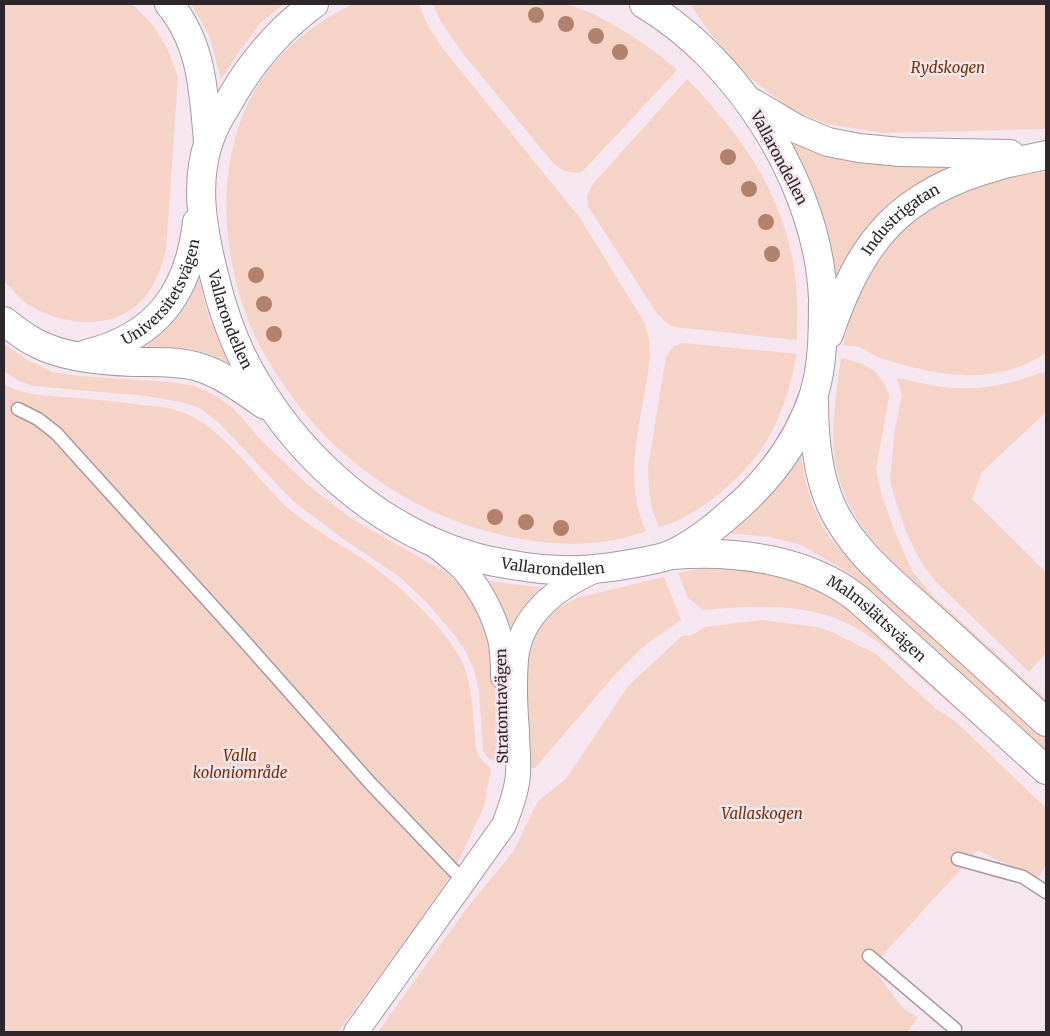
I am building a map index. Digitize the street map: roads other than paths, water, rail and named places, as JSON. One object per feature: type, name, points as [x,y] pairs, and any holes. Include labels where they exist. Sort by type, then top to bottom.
[{"type":"main road","points":[[169,4],[183,24],[200,66],[208,142]]},
{"type":"main road","name":"Vallarondellen","points":[[314,4],[276,36],[246,73],[208,142],[201,193],[203,224],[219,294],[244,360],[274,410],[309,452],[357,496],[388,518],[426,538],[468,555],[507,565],[556,570],[596,570],[668,555],[690,543],[720,522],[746,500],[771,472],[795,438],[815,390],[820,358],[823,322],[822,282],[814,234],[800,194],[785,163],[747,99],[717,63],[670,13],[644,4]]},
{"type":"main road","name":"Industrigatan","points":[[747,99],[773,117],[797,130],[828,142],[859,148],[900,152],[1046,155],[999,165],[973,173],[920,198],[899,214],[880,233],[859,262],[838,305],[820,358]]},
{"type":"main road","name":"Universitetsvägen","points":[[80,356],[126,340],[140,331],[168,306],[181,284],[192,253],[201,193]]},
{"type":"main road","name":"Universitetsvägen","points":[[4,322],[37,344],[80,356],[118,362],[182,363],[196,366],[238,386],[274,410]]},
{"type":"main road","points":[[815,390],[815,443],[821,475],[832,507],[853,542],[883,574],[1046,722]]},
{"type":"main road","name":"Malmslättsvägen","points":[[668,555],[701,554],[752,557],[800,568],[840,586],[859,600],[1046,770]]},
{"type":"street","name":"Stratomtavägen","points":[[426,538],[460,566],[473,581],[495,622],[503,656],[502,772],[494,811],[471,873]]},
{"type":"street","name":"Stratomtavägen","points":[[356,1032],[504,825],[512,802],[518,775],[515,695],[516,658],[520,641],[528,622],[543,605],[565,586],[596,570]]},
{"type":"lane","points":[[18,409],[38,418],[56,434],[371,784],[454,871],[471,873]]},
{"type":"lane","points":[[958,859],[1023,878],[1046,892]]},
{"type":"lane","points":[[869,956],[954,1030]]},
{"type":"park label","name":"Rydskogen","points":[[948,68]]},
{"type":"park label","name":"Valla koloniområde","points":[[240,764]]},
{"type":"park label","name":"Vallaskogen","points":[[762,814]]}]
